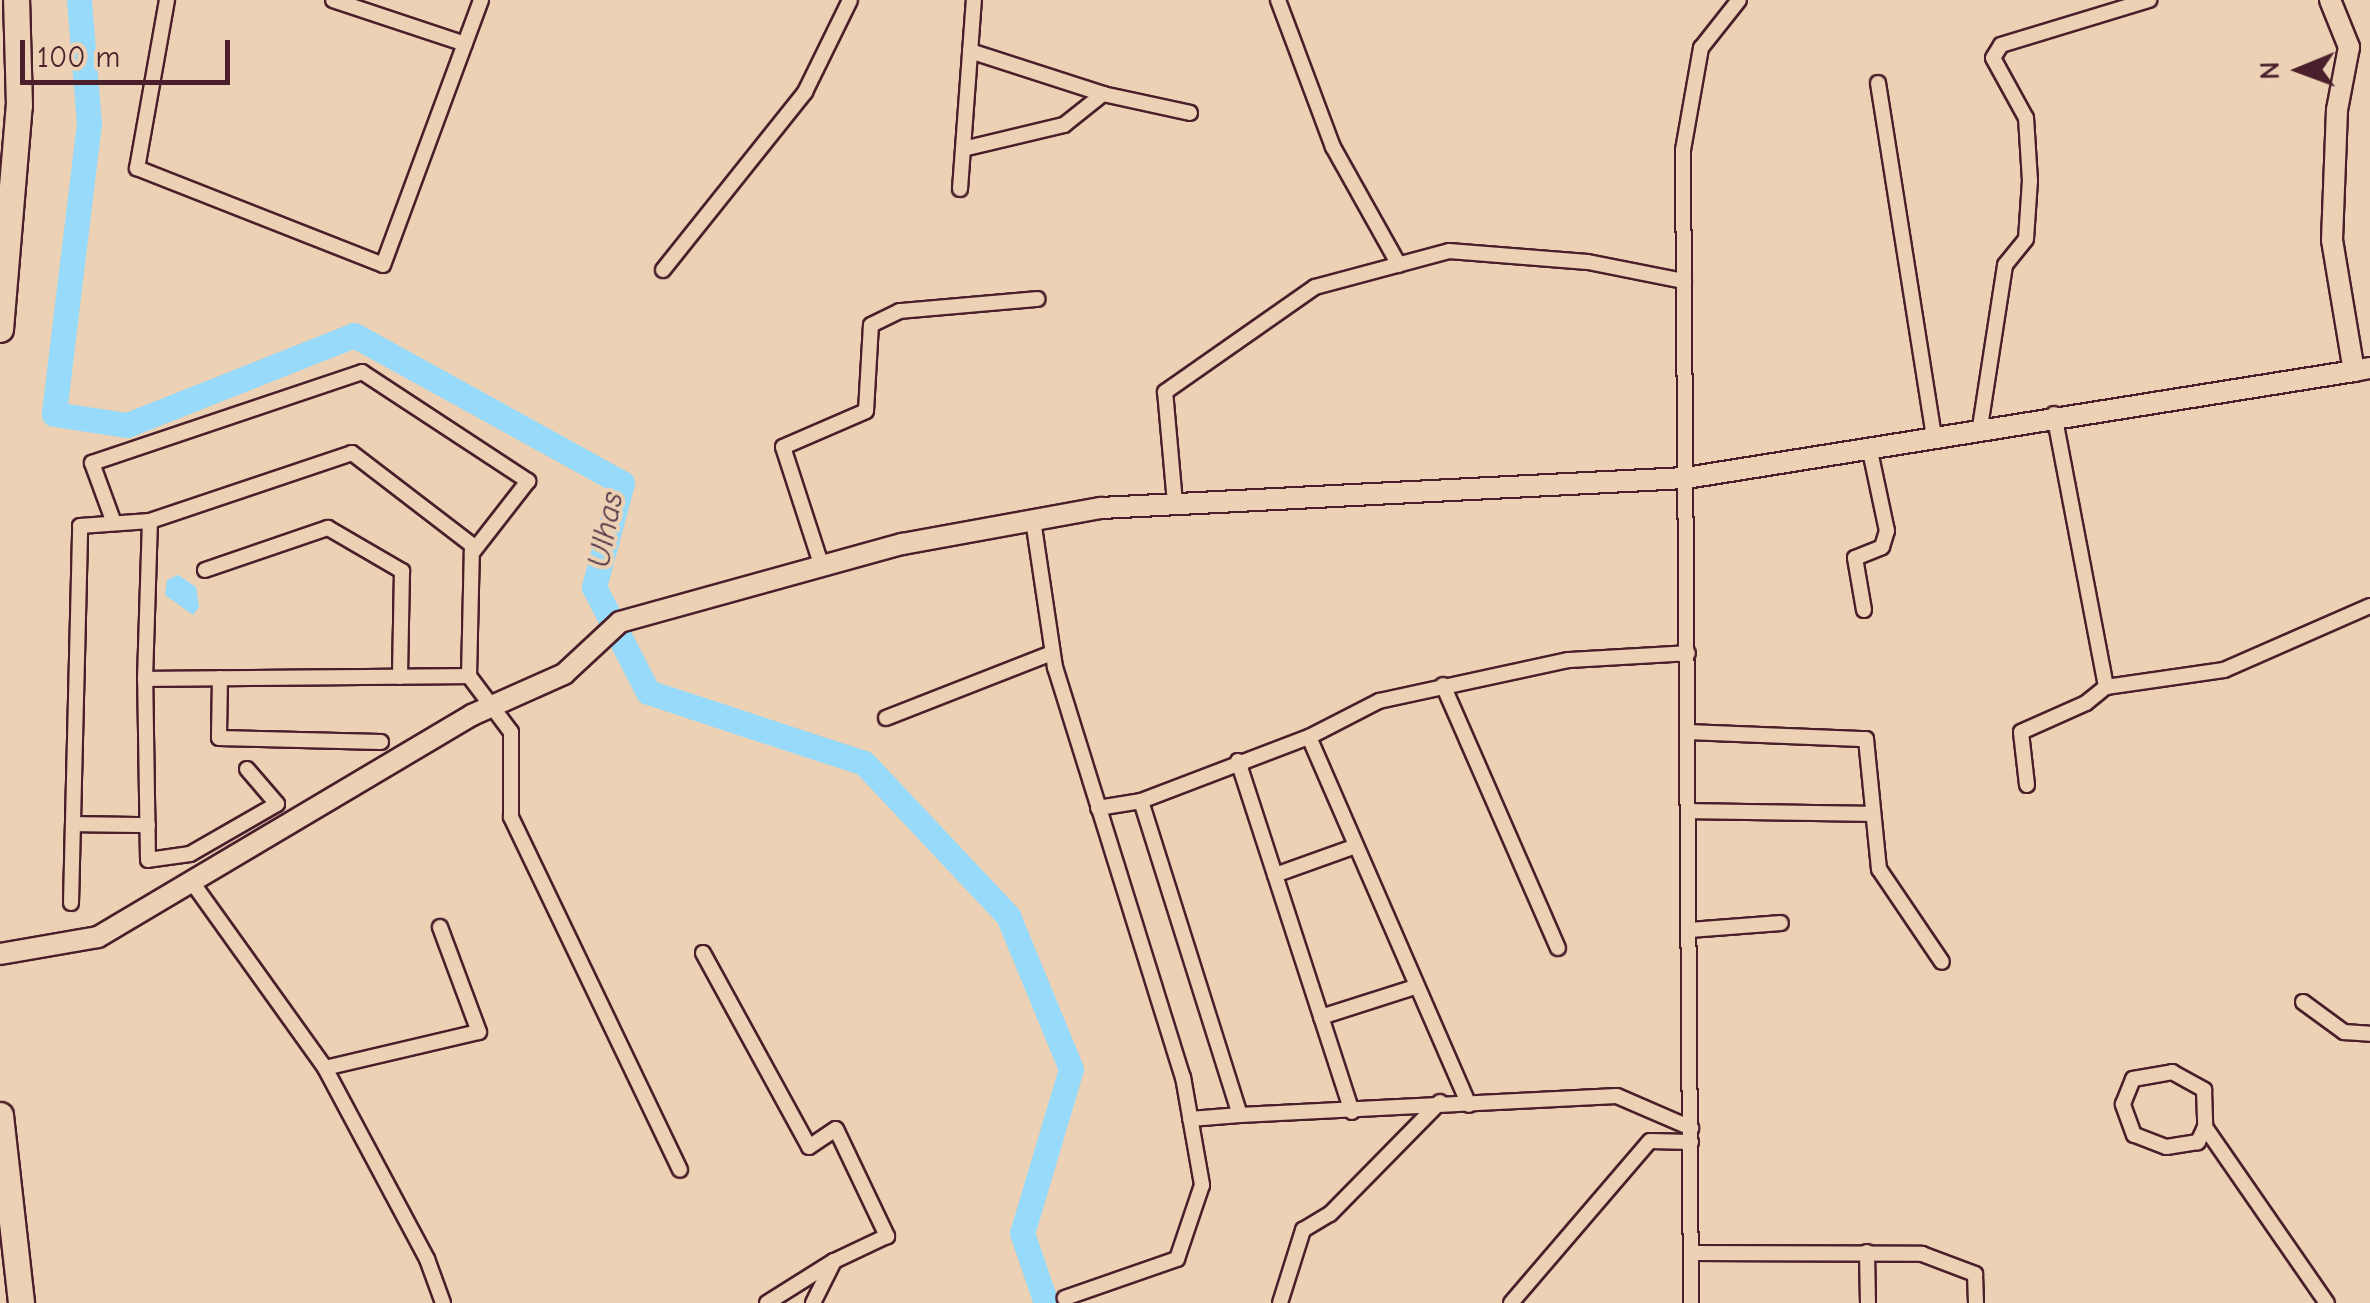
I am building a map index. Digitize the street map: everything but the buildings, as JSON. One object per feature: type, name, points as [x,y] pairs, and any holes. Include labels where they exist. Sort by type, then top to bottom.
[{"type":"highway","points":[[0,329],[18,106],[16,0]]},
{"type":"highway","points":[[0,1115],[21,1303]]},
{"type":"street","points":[[167,0],[137,168],[383,265],[481,0]]},
{"type":"street","points":[[334,0],[465,44]]},
{"type":"street","points":[[663,270],[805,92],[850,0]]},
{"type":"street","points":[[960,189],[974,0]]},
{"type":"street","points":[[1278,0],[1334,147],[1399,265]]},
{"type":"street","points":[[1691,1303],[1683,150],[1701,48],[1740,0]]},
{"type":"street","points":[[1980,427],[2006,265],[2026,239],[2030,181],[2026,118],[1993,58],[2001,45],[2148,0]]},
{"type":"street","points":[[0,954],[98,937],[576,662],[620,622],[902,544],[1033,520],[1175,503],[1686,478],[2054,414],[2362,369],[2332,240],[2336,110],[2349,46],[2330,0]]},
{"type":"street","points":[[970,51],[1103,94],[1190,113]]},
{"type":"street","points":[[1878,82],[1934,435]]},
{"type":"street","points":[[963,149],[1064,125],[1103,94]]},
{"type":"street","points":[[1175,503],[1165,392],[1315,288],[1449,251],[1588,262],[1684,281]]},
{"type":"street","points":[[822,567],[783,447],[866,411],[871,325],[900,311],[1037,300]]},
{"type":"street","points":[[114,524],[92,463],[362,372],[528,482],[472,554]]},
{"type":"street","points":[[2054,414],[2106,687]]},
{"type":"street","points":[[1864,610],[1856,558],[1882,547],[1887,531],[1869,446]]},
{"type":"street","points":[[71,903],[80,526],[150,521],[352,453],[472,544],[470,676],[511,732],[511,817],[680,1170]]},
{"type":"street","points":[[1033,520],[1052,653],[1190,1118],[1202,1184],[1177,1259],[1065,1298]]},
{"type":"street","points":[[150,521],[145,678],[148,860],[190,854],[277,804],[246,770]]},
{"type":"street","points":[[205,570],[328,528],[402,571],[400,677]]},
{"type":"street","points":[[2027,785],[2022,732],[2086,703],[2106,687],[2224,670],[2370,606]]},
{"type":"street","points":[[886,718],[1052,653]]},
{"type":"street","points":[[1098,808],[1141,800],[1238,760],[1309,737],[1379,701],[1568,660],[1688,653]]},
{"type":"street","points":[[145,678],[470,676]]},
{"type":"street","points":[[220,678],[219,738],[381,742]]},
{"type":"street","points":[[1443,685],[1558,948]]},
{"type":"street","points":[[1688,732],[1866,739],[1879,868],[1942,962]]},
{"type":"street","points":[[1309,737],[1469,1105]]},
{"type":"street","points":[[1238,760],[1352,1112]]},
{"type":"street","points":[[1141,800],[1240,1116]]},
{"type":"street","points":[[1689,811],[1872,814]]},
{"type":"street","points":[[73,824],[148,824]]},
{"type":"street","points":[[1275,875],[1356,846]]},
{"type":"street","points":[[192,882],[325,1068],[444,1303]]},
{"type":"street","points":[[1690,930],[1782,924]]},
{"type":"street","points":[[325,1068],[479,1032],[440,927]]},
{"type":"street","points":[[703,953],[809,1147],[836,1129],[887,1236],[834,1260],[767,1303]]},
{"type":"street","points":[[1321,1018],[1415,987]]},
{"type":"street","points":[[2304,1002],[2344,1032],[2370,1034]]},
{"type":"street","points":[[2205,1127],[2198,1142],[2166,1146],[2134,1136],[2123,1104],[2134,1079],[2172,1072],[2204,1090],[2205,1127],[2326,1303]]},
{"type":"street","points":[[1190,1118],[1352,1112],[1440,1102],[1469,1105],[1617,1096],[1691,1135]]},
{"type":"street","points":[[1280,1303],[1303,1230],[1330,1214],[1440,1102]]},
{"type":"street","points":[[1511,1303],[1650,1141],[1691,1135]]},
{"type":"street","points":[[1692,1253],[1867,1252],[1956,1263],[1975,1274],[1976,1303]]},
{"type":"street","points":[[1867,1252],[1868,1303]]},
{"type":"street","points":[[813,1303],[834,1260]]},
{"type":"water","points":[[178,575],[196,587],[199,607],[193,615],[165,595],[167,580]]},
{"type":"waterway","name":"Ulhas","points":[[79,0],[89,123],[54,414],[127,425],[354,335],[622,483],[594,587],[648,692],[864,763],[1008,916],[1071,1069],[1022,1233],[1046,1303]]}]
